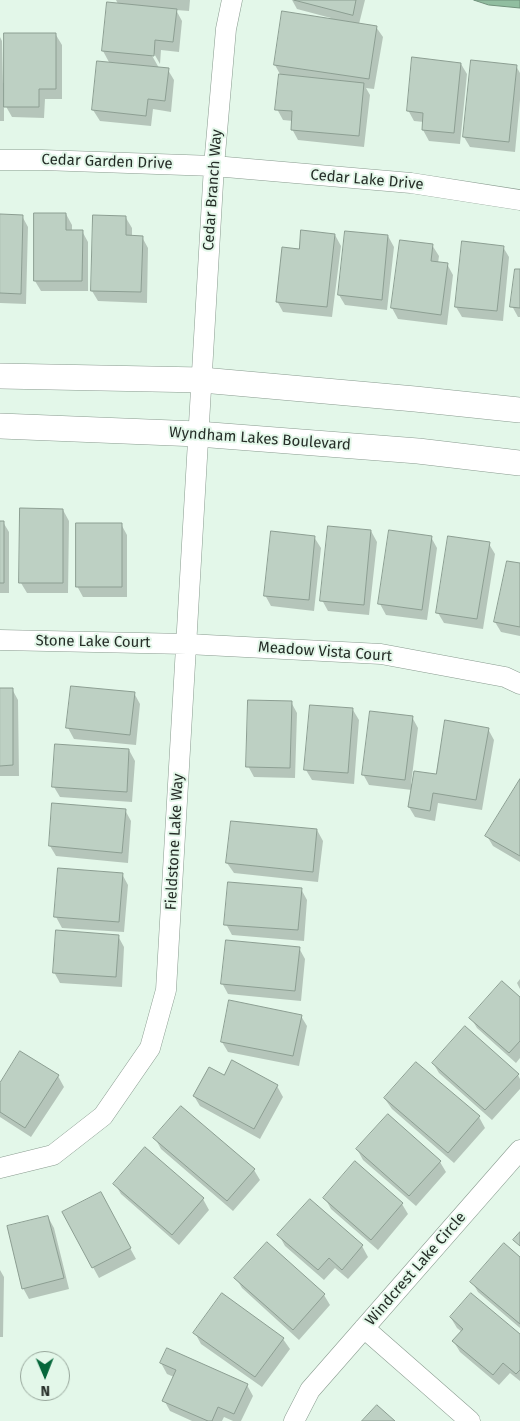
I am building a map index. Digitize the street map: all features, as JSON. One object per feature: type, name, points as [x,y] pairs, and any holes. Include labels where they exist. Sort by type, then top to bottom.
[{"type":"street","name":"Cedar Branch Way","points":[[198,434],[214,166],[226,29],[232,0]]},
{"type":"street","name":"Cedar Garden Drive","points":[[0,160],[214,166]]},
{"type":"street","name":"Cedar Lake Drive","points":[[214,166],[410,183],[520,200]]},
{"type":"street","points":[[0,376],[202,380],[520,410]]},
{"type":"street","name":"Wyndham Lakes Boulevard","points":[[0,426],[198,434],[418,451],[520,463]]},
{"type":"street","name":"Fieldstone Lake Way","points":[[0,1168],[53,1155],[103,1116],[150,1048],[166,990],[198,434]]},
{"type":"street","name":"Stone Lake Court","points":[[0,640],[187,644]]},
{"type":"street","name":"Meadow Vista Court","points":[[187,644],[381,654],[505,677],[520,684]]},
{"type":"street","name":"Windcrest Lake Circle","points":[[470,1421],[364,1328],[520,1150]]},
{"type":"street","points":[[294,1421],[310,1390],[364,1328]]},
{"type":"shaded area","points":[[474,0],[520,0],[520,8],[489,5]]},
{"type":"building","points":[[294,0],[356,0],[353,15]]},
{"type":"building","points":[[107,2],[177,9],[173,42],[155,40],[154,56],[102,51]]},
{"type":"building","points":[[282,11],[377,26],[369,79],[274,65]]},
{"type":"building","points":[[4,33],[56,33],[56,89],[39,89],[39,107],[4,107]]},
{"type":"building","points":[[412,57],[461,63],[454,133],[422,130],[423,113],[407,111]]},
{"type":"building","points":[[471,60],[517,65],[509,142],[463,137]]},
{"type":"building","points":[[97,61],[169,68],[165,101],[148,99],[146,116],[92,110]]},
{"type":"building","points":[[279,74],[364,83],[359,136],[291,130],[292,111],[275,110]]},
{"type":"building","points":[[34,213],[66,213],[66,230],[83,230],[82,281],[34,281]]},
{"type":"building","points":[[0,214],[23,215],[21,294],[0,293]]},
{"type":"building","points":[[93,215],[126,216],[126,235],[143,236],[141,292],[91,291]]},
{"type":"building","points":[[301,230],[335,234],[327,307],[276,302],[282,247],[299,249]]},
{"type":"building","points":[[345,231],[388,235],[382,300],[338,295]]},
{"type":"building","points":[[400,240],[433,244],[431,261],[448,263],[441,315],[391,308]]},
{"type":"building","points":[[462,241],[504,246],[497,311],[455,307]]},
{"type":"building","points":[[515,269],[520,269],[520,308],[510,307]]},
{"type":"building","points":[[20,508],[63,509],[63,583],[19,583]]},
{"type":"building","points":[[0,521],[4,521],[4,583],[0,583]]},
{"type":"building","points":[[76,523],[122,523],[122,587],[76,587]]},
{"type":"building","points":[[328,526],[371,530],[364,605],[320,601]]},
{"type":"building","points":[[389,530],[432,536],[422,610],[378,604]]},
{"type":"building","points":[[271,531],[315,536],[309,600],[264,596]]},
{"type":"building","points":[[448,536],[490,542],[477,619],[436,613]]},
{"type":"building","points":[[507,561],[520,563],[520,627],[494,622]]},
{"type":"building","points":[[71,686],[135,692],[130,735],[66,728]]},
{"type":"building","points":[[0,688],[13,688],[13,765],[0,766]]},
{"type":"building","points":[[248,700],[292,701],[290,768],[246,767]]},
{"type":"building","points":[[310,705],[353,708],[348,773],[304,770]]},
{"type":"building","points":[[370,711],[413,716],[405,780],[362,775]]},
{"type":"building","points":[[445,720],[489,728],[476,800],[433,793],[430,811],[408,807],[414,771],[436,774]]},
{"type":"building","points":[[55,744],[129,749],[127,792],[52,787]]},
{"type":"building","points":[[520,779],[520,856],[485,836]]},
{"type":"building","points":[[52,803],[126,809],[122,853],[49,846]]},
{"type":"building","points":[[231,821],[317,829],[313,872],[226,863]]},
{"type":"building","points":[[58,868],[123,873],[119,922],[54,917]]},
{"type":"building","points":[[228,882],[302,888],[298,930],[224,925]]},
{"type":"building","points":[[56,930],[119,935],[116,977],[53,973]]},
{"type":"building","points":[[226,940],[300,947],[295,991],[221,984]]},
{"type":"building","points":[[502,981],[520,997],[520,1041],[509,1053],[469,1018]]},
{"type":"building","points":[[229,1000],[302,1015],[293,1056],[221,1042]]},
{"type":"building","points":[[465,1026],[519,1074],[485,1110],[432,1063]]},
{"type":"building","points":[[20,1051],[59,1075],[25,1128],[0,1112],[0,1083]]},
{"type":"building","points":[[232,1060],[278,1085],[254,1129],[193,1096],[209,1067],[224,1075]]},
{"type":"building","points":[[416,1062],[480,1116],[448,1153],[384,1098]]},
{"type":"building","points":[[181,1106],[255,1169],[227,1201],[153,1138]]},
{"type":"building","points":[[388,1114],[441,1161],[409,1196],[356,1149]]},
{"type":"building","points":[[145,1147],[204,1198],[172,1235],[113,1184]]},
{"type":"building","points":[[355,1161],[403,1203],[371,1240],[323,1198]]},
{"type":"building","points":[[101,1192],[131,1248],[92,1268],[62,1212]]},
{"type":"building","points":[[310,1199],[363,1245],[342,1270],[329,1258],[318,1270],[277,1235]]},
{"type":"building","points":[[48,1216],[64,1278],[22,1289],[7,1226]]},
{"type":"building","points":[[520,1232],[520,1246],[513,1240]]},
{"type":"building","points":[[267,1242],[325,1294],[293,1330],[234,1278]]},
{"type":"building","points":[[504,1243],[520,1257],[520,1324],[470,1282]]},
{"type":"building","points":[[222,1293],[284,1338],[255,1377],[193,1333]]},
{"type":"building","points":[[471,1293],[520,1334],[520,1370],[516,1374],[503,1363],[493,1375],[452,1341],[463,1329],[450,1317]]},
{"type":"building","points":[[167,1348],[248,1384],[234,1414],[218,1407],[212,1421],[208,1421],[162,1401],[176,1370],[160,1363]]},
{"type":"building","points":[[377,1405],[395,1421],[362,1421]]}]
